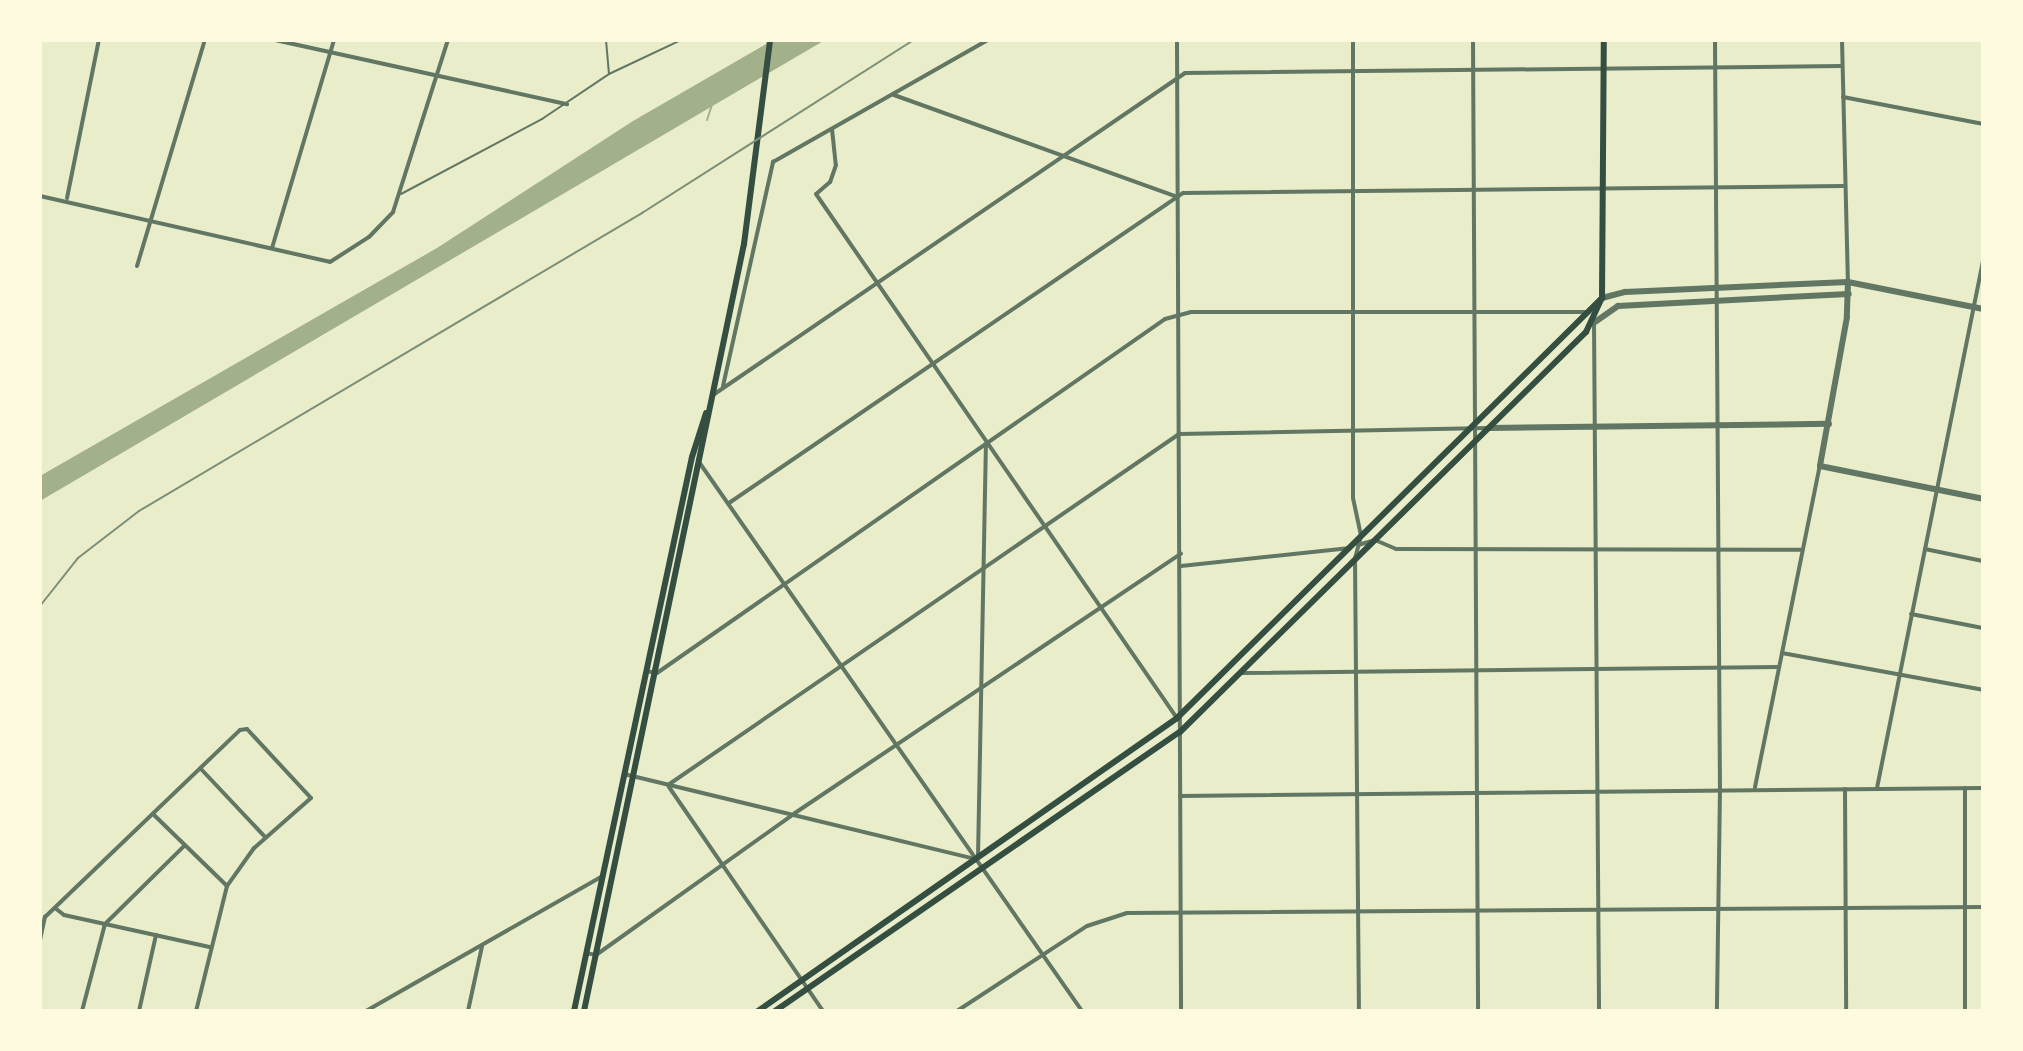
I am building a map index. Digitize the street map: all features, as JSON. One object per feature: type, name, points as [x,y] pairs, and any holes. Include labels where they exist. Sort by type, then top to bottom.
[{"type":"main road","points":[[584,1011],[701,464],[755,166],[770,40]]},
{"type":"main road","points":[[775,1011],[1180,732],[1595,322],[1602,298],[1604,40]]},
{"type":"main road","points":[[758,1011],[1177,718],[1602,298]]},
{"type":"main road","points":[[574,1011],[692,457],[713,395]]},
{"type":"street","points":[[67,199],[99,40]]},
{"type":"street","points":[[137,266],[154,219],[205,40]]},
{"type":"street","points":[[275,40],[567,104]]},
{"type":"street","points":[[272,248],[334,40]]},
{"type":"street","points":[[40,196],[67,199],[330,262],[383,224],[401,194],[448,40]]},
{"type":"street","points":[[722,389],[773,162],[988,40]]},
{"type":"street","points":[[1177,40],[1181,554],[1177,718],[1180,732],[1181,1011]]},
{"type":"street","points":[[1353,40],[1353,498],[1361,536],[1355,559],[1359,1011]]},
{"type":"street","points":[[1473,40],[1472,427],[1476,549],[1478,1011]]},
{"type":"street","points":[[1715,40],[1718,301],[1716,549],[1720,788],[1717,1011]]},
{"type":"street","points":[[1755,787],[1829,424],[1849,294],[1843,186],[1842,40]]},
{"type":"street","points":[[713,395],[873,282],[1185,73],[1842,66]]},
{"type":"street","points":[[894,94],[1064,153],[1177,197],[1353,190],[1843,186]]},
{"type":"street","points":[[1843,97],[1983,124]]},
{"type":"street","points":[[832,129],[836,165],[830,182],[816,194],[1040,527],[1177,718]]},
{"type":"street","points":[[729,503],[930,362],[1177,197]]},
{"type":"street","points":[[1876,789],[1983,261]]},
{"type":"street","points":[[1602,298],[1625,292],[1848,282],[1983,309]]},
{"type":"street","points":[[1595,322],[1618,306],[1849,294]]},
{"type":"street","points":[[646,671],[657,673],[1165,319],[1179,316],[1354,312],[1588,312],[1595,322],[1597,429],[1599,1011]]},
{"type":"street","points":[[668,785],[986,563],[1179,434],[1472,427],[1597,429],[1829,424]]},
{"type":"street","points":[[978,860],[986,445]]},
{"type":"street","points":[[692,457],[701,464],[786,583],[1082,1011]]},
{"type":"street","points":[[1820,466],[1983,499]]},
{"type":"street","points":[[1181,566],[1349,548],[1375,540],[1396,549],[1801,550]]},
{"type":"street","points":[[1925,549],[1983,561]]},
{"type":"street","points":[[586,953],[596,955],[795,813],[1181,554]]},
{"type":"street","points":[[1911,614],[1983,628]]},
{"type":"street","points":[[1782,653],[1983,690]]},
{"type":"street","points":[[1240,673],[1779,667]]},
{"type":"street","points":[[40,940],[45,917],[245,728],[311,798],[266,837],[227,886],[196,1011]]},
{"type":"street","points":[[201,769],[266,837]]},
{"type":"street","points":[[624,774],[795,813],[978,860]]},
{"type":"street","points":[[668,785],[720,866],[823,1011]]},
{"type":"street","points":[[1180,796],[1476,794],[1755,787],[1983,788]]},
{"type":"street","points":[[1965,788],[1965,1011]]},
{"type":"street","points":[[1845,789],[1846,1011]]},
{"type":"street","points":[[153,814],[227,886]]},
{"type":"street","points":[[82,1011],[105,924],[185,845]]},
{"type":"street","points":[[369,1010],[603,876],[613,878]]},
{"type":"street","points":[[957,1011],[1087,926],[1114,917],[1180,912],[1359,914],[1983,907]]},
{"type":"street","points":[[55,908],[105,924],[210,947]]},
{"type":"street","points":[[139,1011],[156,935]]},
{"type":"street","points":[[468,1011],[482,946]]},
{"type":"lane","points":[[606,40],[609,74]]},
{"type":"lane","points":[[401,194],[567,104],[609,74],[681,40]]},
{"type":"shaded area","points":[[773,40],[825,40],[40,501],[40,476],[437,248],[633,121]]},
{"type":"waterway","points":[[707,120],[712,105]]},
{"type":"railway","points":[[40,606],[78,558],[139,511],[642,213],[914,40]]}]
